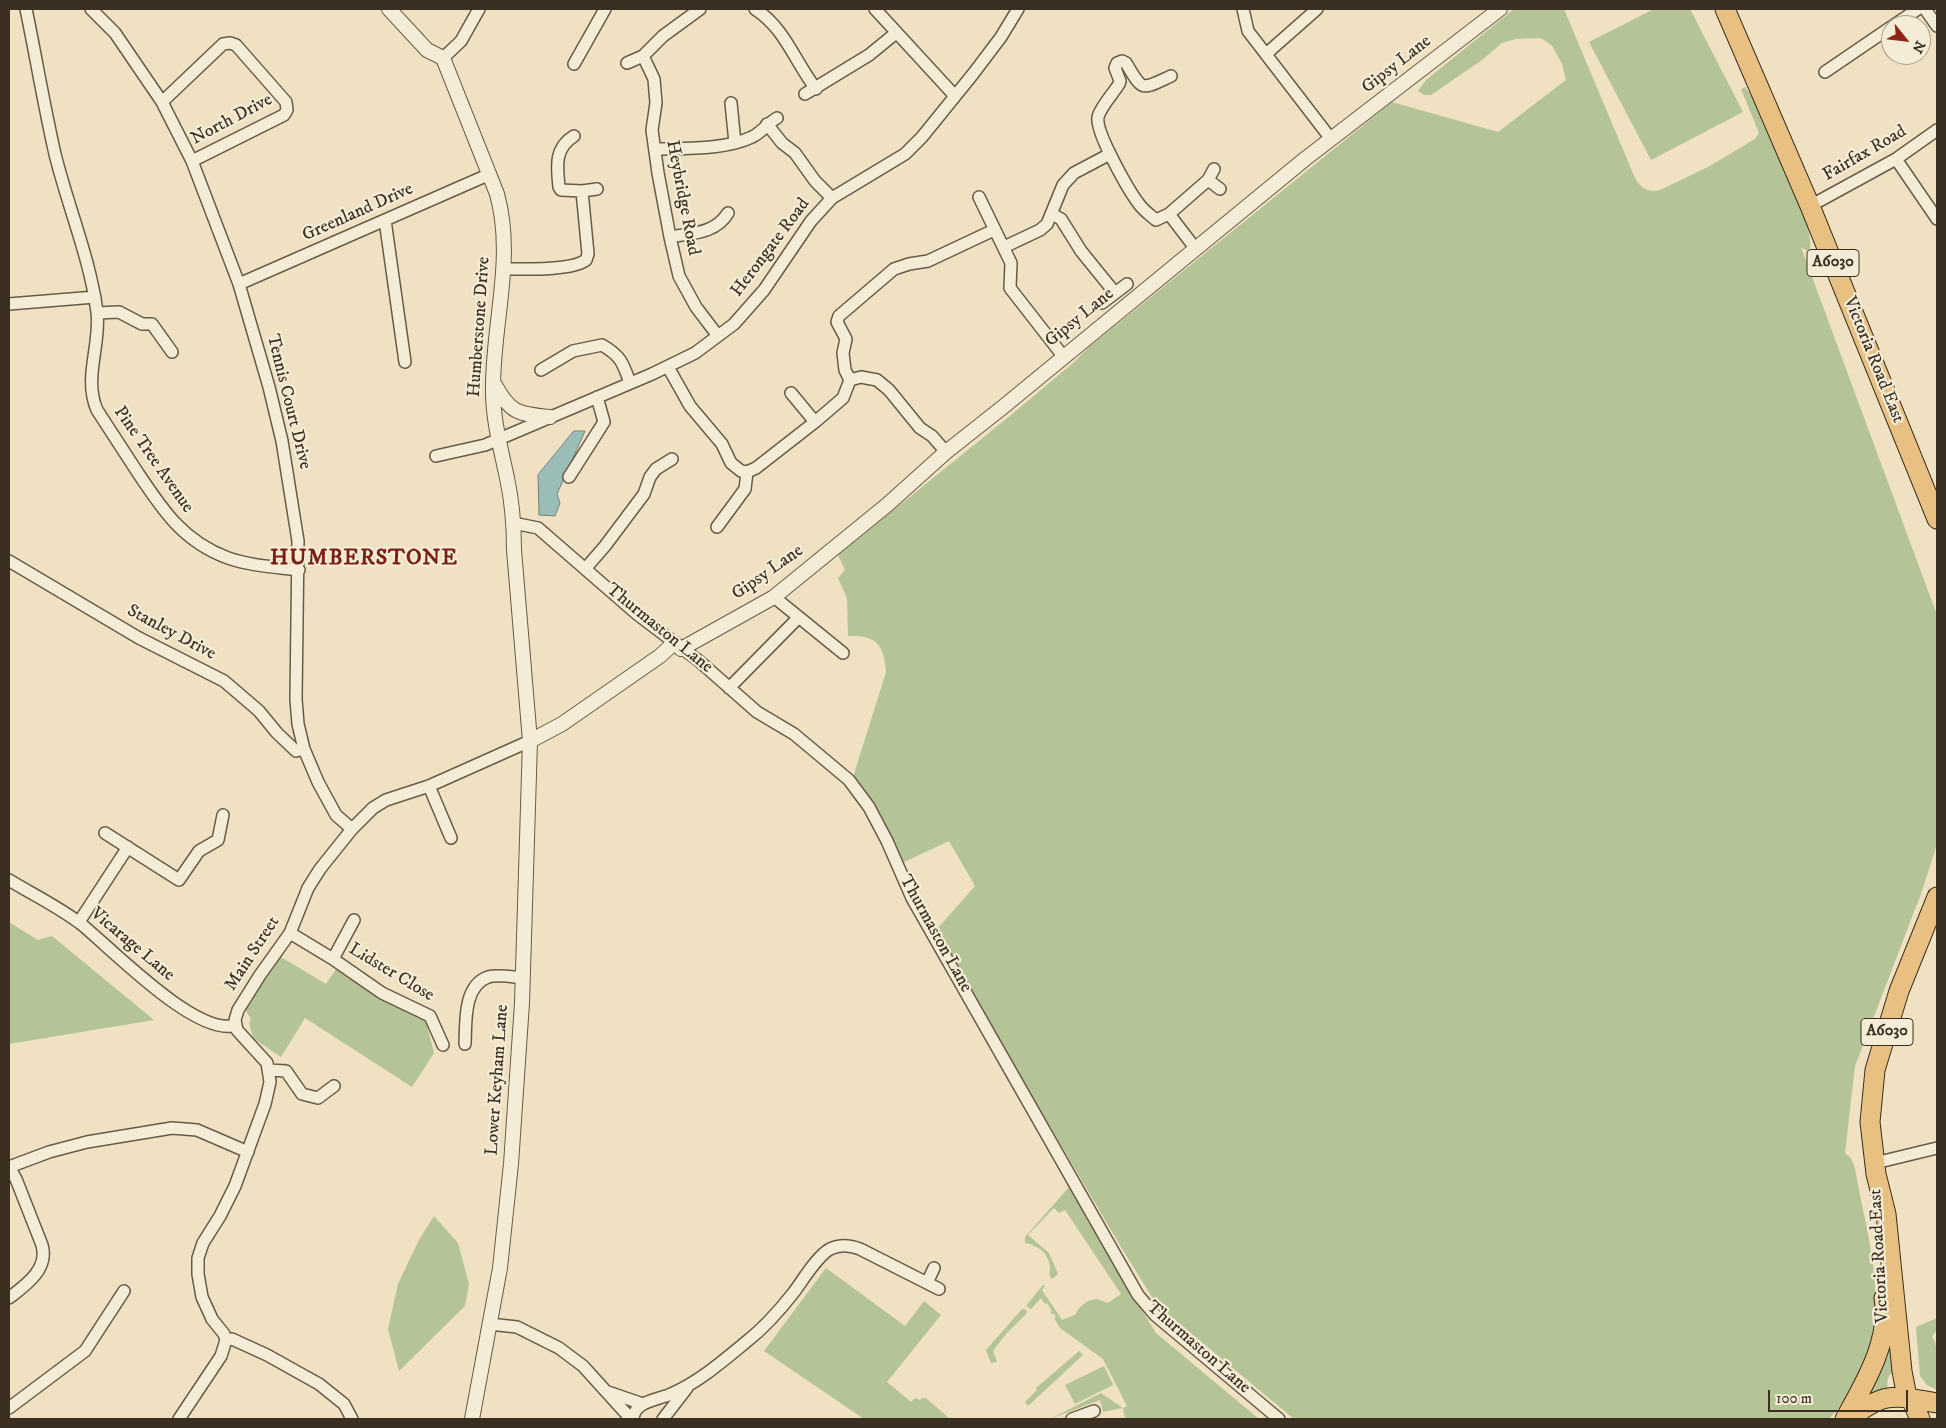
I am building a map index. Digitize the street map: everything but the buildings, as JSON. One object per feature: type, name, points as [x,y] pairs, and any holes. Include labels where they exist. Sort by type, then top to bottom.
[{"type":"highway","name":"Victoria Road East","points":[[1725,9],[1810,206],[1937,519]]},
{"type":"highway","name":"Victoria Road East","points":[[1845,1419],[1872,1369],[1883,1333],[1886,1307],[1876,1243],[1875,1169],[1870,1122],[1875,1070],[1899,991],[1937,897]]},
{"type":"highway","name":"Victoria Road East","points":[[1875,1169],[1886,1214],[1902,1371],[1909,1398],[1920,1419]]},
{"type":"highway","points":[[1850,1419],[1863,1409],[1890,1396],[1937,1403]]},
{"type":"street","name":"Pine Tree Avenue","points":[[26,9],[55,154],[90,274],[97,313],[98,324],[91,383],[94,404],[167,516],[197,542],[223,556],[250,564],[299,570]]},
{"type":"street","name":"Tennis Court Drive","points":[[91,9],[115,33],[162,102],[192,161],[239,284],[269,387],[282,442],[298,541],[296,699],[298,724],[304,749],[318,782],[336,815],[352,829]]},
{"type":"street","points":[[389,9],[427,50],[443,58],[461,41],[479,9]]},
{"type":"street","points":[[574,64],[585,55],[605,9]]},
{"type":"street","points":[[627,64],[643,56],[668,32],[700,9]]},
{"type":"street","points":[[755,9],[772,22],[796,56],[808,80],[810,92],[869,55],[896,33]]},
{"type":"street","points":[[875,9],[955,96]]},
{"type":"street","name":"Herongate Road","points":[[436,456],[486,445],[630,384],[695,353],[734,324],[764,290],[810,221],[832,198],[905,154],[922,137],[1001,37],[1018,9]]},
{"type":"street","points":[[1242,9],[1248,31],[1331,139]]},
{"type":"street","points":[[1266,54],[1317,9]]},
{"type":"street","name":"Gipsy Lane","points":[[530,741],[562,724],[660,656],[774,597],[887,505],[946,452],[1195,248],[1331,139],[1500,9]]},
{"type":"street","points":[[1925,9],[1937,26]]},
{"type":"street","points":[[1824,72],[1881,34]]},
{"type":"street","name":"North Drive","points":[[162,102],[223,44],[230,42],[236,45],[286,102],[287,110],[284,115],[192,161]]},
{"type":"street","name":"Heybridge Road","points":[[643,56],[654,79],[656,103],[652,130],[654,149],[670,237],[680,276],[696,307],[718,336]]},
{"type":"street","name":"Humberstone Drive","points":[[443,58],[490,174],[503,214],[505,233],[504,269],[495,348],[494,416],[508,480],[513,523],[530,741]]},
{"type":"street","points":[[1171,76],[1148,87],[1143,86],[1138,84],[1126,63],[1122,61],[1117,64],[1115,68],[1120,81],[1119,84],[1098,119],[1098,125],[1110,154],[1139,205],[1156,220],[1169,214],[1208,180],[1214,169]]},
{"type":"street","points":[[730,103],[735,143]]},
{"type":"street","points":[[654,149],[718,147],[735,143],[752,138],[767,124],[777,118]]},
{"type":"street","points":[[767,124],[782,143],[795,153],[816,181],[832,198]]},
{"type":"street","name":"Fairfax Road","points":[[1810,206],[1896,159],[1937,130]]},
{"type":"street","points":[[574,136],[560,150],[557,161],[560,187],[565,192],[597,189]]},
{"type":"street","points":[[1004,247],[1040,230],[1047,224],[1064,185],[1074,173],[1110,154]]},
{"type":"street","points":[[1896,159],[1937,219]]},
{"type":"street","name":"Greenland Drive","points":[[239,284],[490,174]]},
{"type":"street","points":[[1208,180],[1220,189]]},
{"type":"street","points":[[504,269],[533,269],[574,265],[586,260],[588,254],[582,191]]},
{"type":"street","points":[[979,197],[1011,263],[1010,288],[1063,356]]},
{"type":"street","points":[[670,237],[712,229],[728,213]]},
{"type":"street","points":[[1052,214],[1061,219],[1081,251],[1115,294]]},
{"type":"street","points":[[1169,214],[1195,248]]},
{"type":"street","points":[[385,220],[405,362]]},
{"type":"street","points":[[668,366],[690,406],[722,444],[731,462],[741,472],[747,472],[756,468],[843,398],[850,380],[845,370],[843,353],[846,338],[837,322],[839,316],[894,269],[928,261],[994,230]]},
{"type":"street","points":[[1102,303],[1127,284]]},
{"type":"street","points":[[9,304],[94,297]]},
{"type":"street","points":[[97,313],[119,312],[142,324],[152,324],[172,352]]},
{"type":"street","points":[[541,370],[573,351],[602,345],[618,355],[623,362],[630,384]]},
{"type":"street","points":[[850,380],[861,377],[877,380],[889,390],[920,428],[932,436],[946,452]]},
{"type":"street","points":[[493,382],[504,402],[516,412],[550,418]]},
{"type":"street","points":[[791,393],[815,422]]},
{"type":"street","points":[[569,478],[604,422],[597,397]]},
{"type":"street","points":[[585,569],[644,494],[650,477],[656,469],[672,459]]},
{"type":"street","points":[[717,527],[746,490],[747,472]]},
{"type":"street","name":"Thurmaston Lane","points":[[513,523],[538,528],[678,646],[699,661],[757,712],[794,734],[849,780],[869,807],[887,841],[912,898],[1138,1295],[1155,1315],[1279,1419]]},
{"type":"street","name":"Stanley Drive","points":[[9,561],[139,638],[224,682],[259,712],[296,751],[304,749]]},
{"type":"street","points":[[774,597],[843,653]]},
{"type":"street","points":[[730,688],[798,618]]},
{"type":"street","name":"Main Street","points":[[236,1026],[238,1010],[254,983],[290,933],[308,888],[329,856],[373,808],[386,800],[429,786],[530,741]]},
{"type":"street","name":"Lower Keyham Lane","points":[[472,1419],[500,1268],[511,1164],[523,978],[530,741]]},
{"type":"street","points":[[429,786],[451,838]]},
{"type":"street","points":[[105,833],[178,880],[199,851],[218,840],[223,815]]},
{"type":"street","points":[[79,922],[128,848]]},
{"type":"street","name":"Vicarage Lane","points":[[9,880],[79,922],[168,998],[206,1022],[228,1028],[236,1026]]},
{"type":"street","name":"Lidster Close","points":[[334,959],[354,920]]},
{"type":"street","name":"Lidster Close","points":[[290,933],[334,959],[382,992],[430,1016],[443,1045]]},
{"type":"street","points":[[465,1044],[467,1009],[470,995],[475,988],[489,977],[523,978]]},
{"type":"street","points":[[179,1419],[221,1356],[226,1340],[224,1334],[212,1319],[202,1297],[198,1274],[198,1258],[203,1243],[220,1216],[235,1186],[266,1104],[270,1082],[269,1070],[262,1056],[240,1035],[236,1026]]},
{"type":"street","points":[[269,1070],[286,1070],[302,1094],[318,1098],[334,1086]]},
{"type":"street","points":[[9,1298],[38,1272],[44,1254],[9,1166],[48,1152],[87,1142],[172,1128],[187,1128],[202,1132],[248,1152]]},
{"type":"street","points":[[1875,1169],[1937,1148]]},
{"type":"street","points":[[662,1419],[688,1387],[762,1327],[788,1299],[824,1253],[835,1247],[846,1245],[860,1249],[939,1289]]},
{"type":"street","points":[[927,1283],[934,1268]]},
{"type":"street","points":[[9,1408],[85,1351],[124,1291]]},
{"type":"street","points":[[489,1324],[517,1327],[552,1344],[583,1366],[607,1391],[618,1407],[632,1419],[636,1410],[645,1404],[688,1387]]},
{"type":"street","points":[[226,1340],[232,1339],[319,1384],[344,1404],[352,1419]]},
{"type":"street","points":[[607,1391],[656,1406],[662,1419]]},
{"type":"street","points":[[1076,1418],[1094,1411]]},
{"type":"green space","points":[[1514,9],[1564,9],[1634,176],[1642,187],[1650,191],[1660,190],[1708,167],[1755,139],[1759,133],[1741,89],[1745,87],[1752,97],[1799,200],[1810,240],[1809,252],[1801,247],[1937,615],[1937,844],[1922,891],[1855,1066],[1845,1153],[1851,1158],[1855,1168],[1870,1248],[1876,1300],[1874,1326],[1868,1353],[1858,1379],[1845,1400],[1829,1419],[1294,1419],[1157,1305],[992,1028],[938,928],[975,886],[949,841],[902,863],[853,777],[886,672],[881,648],[877,644],[866,637],[848,636],[847,598],[838,578],[845,570],[838,555],[1011,415],[1088,348],[1392,102],[1498,132],[1566,80],[1562,64],[1553,47],[1547,42],[1540,38],[1516,39],[1502,43],[1482,60],[1431,95],[1424,95],[1418,91],[1426,80]]},
{"type":"green space","points":[[1654,9],[1690,9],[1743,112],[1651,160],[1589,42]]},
{"type":"green space","points":[[9,922],[38,940],[52,936],[154,1020],[9,1044]]},
{"type":"green space","points":[[281,957],[326,984],[336,969],[425,1018],[434,1053],[412,1087],[305,1018],[281,1057],[253,1038],[249,1023],[251,1019],[246,1011],[249,998]]},
{"type":"green space","points":[[1069,1187],[1156,1333],[1259,1419],[1125,1419],[1123,1408],[1127,1406],[1103,1359],[1060,1328],[1054,1318],[1056,1317],[1050,1312],[1052,1311],[1047,1303],[1045,1304],[1041,1298],[1031,1309],[1026,1306],[1043,1285],[1045,1286],[1042,1290],[1062,1320],[1075,1315],[1080,1307],[1088,1301],[1097,1299],[1108,1303],[1121,1294],[1065,1210],[1059,1213],[1054,1208],[1028,1235],[1049,1253],[1058,1274],[1052,1279],[1049,1262],[1042,1250],[1025,1243],[1025,1237]]},
{"type":"green space","points":[[434,1216],[458,1243],[469,1284],[465,1306],[399,1371],[388,1329],[398,1284],[419,1240]]},
{"type":"green space","points":[[826,1268],[905,1326],[924,1301],[941,1315],[887,1382],[911,1402],[915,1398],[920,1400],[926,1398],[950,1419],[864,1419],[764,1351]]},
{"type":"green space","points":[[1022,1309],[1027,1310],[1026,1314],[1006,1334],[993,1351],[997,1362],[991,1363],[986,1350]]},
{"type":"green space","points":[[1937,1318],[1937,1331],[1932,1337],[1937,1352],[1937,1390],[1927,1385],[1920,1376],[1916,1327]]},
{"type":"green space","points":[[1890,1328],[1897,1371],[1889,1376],[1888,1392],[1865,1402]]},
{"type":"green space","points":[[1079,1351],[1083,1355],[1028,1406],[1025,1402],[1037,1390],[1036,1388]]},
{"type":"green space","points":[[1104,1366],[1113,1385],[1075,1404],[1065,1385]]},
{"type":"green space","points":[[1101,1393],[1123,1408],[1103,1412],[1100,1400],[1050,1419]]},
{"type":"water","points":[[574,431],[585,431],[557,494],[560,503],[555,516],[539,515],[538,475]]},
{"type":"district","name":"HUMBERSTONE","points":[[364,559]]}]
